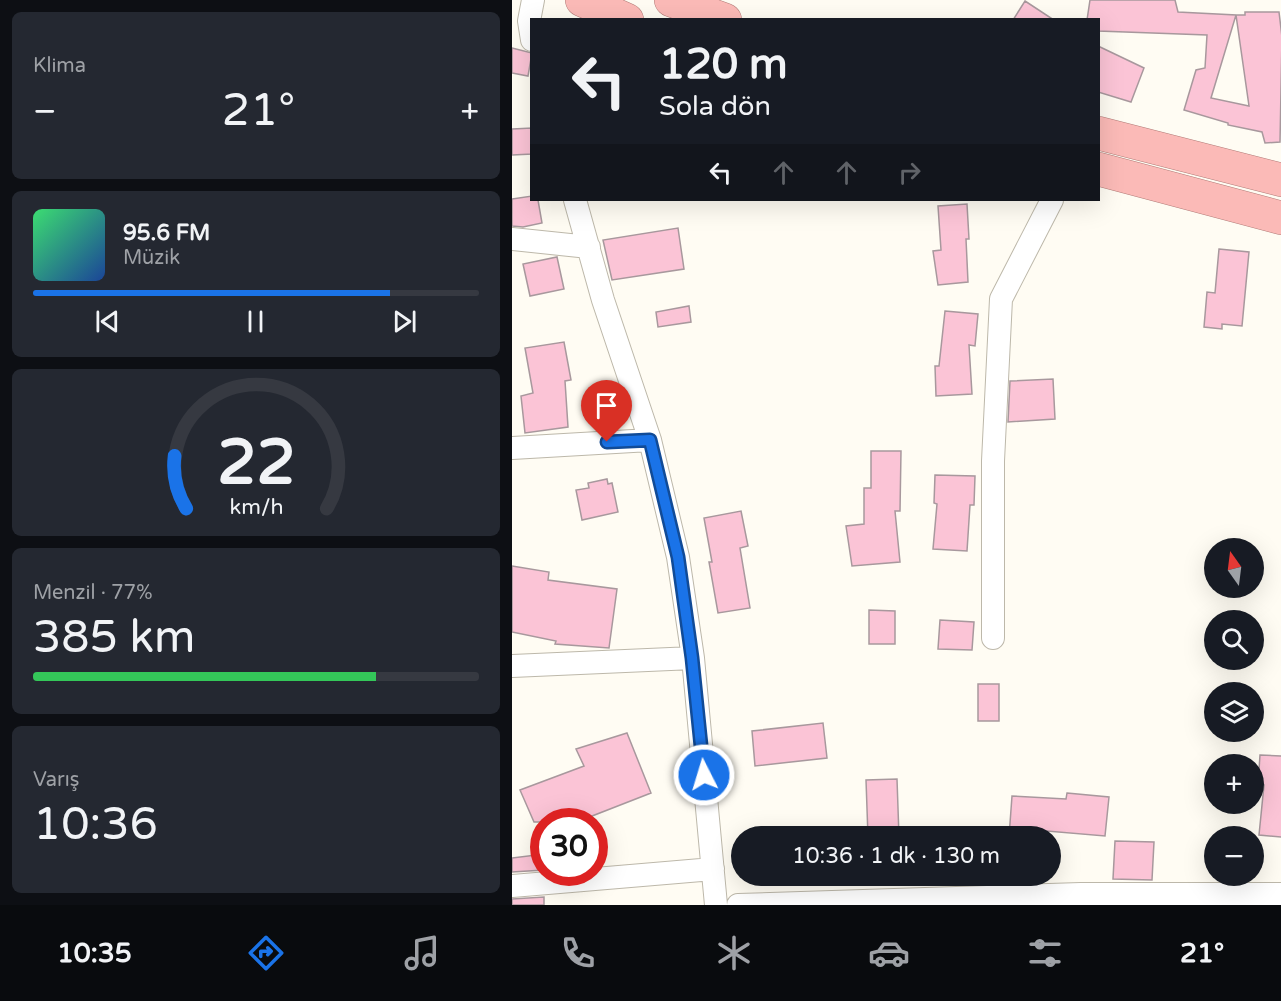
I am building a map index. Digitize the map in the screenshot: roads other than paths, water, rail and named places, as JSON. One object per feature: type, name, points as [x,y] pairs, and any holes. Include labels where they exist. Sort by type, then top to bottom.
[{"type":"highway","points":[[582,0],[622,18]]},
{"type":"highway","points":[[671,0],[720,18]]},
{"type":"highway","points":[[1100,134],[1282,180]]},
{"type":"highway","points":[[1100,170],[1282,218]]},
{"type":"street","points":[[530,27],[533,0]]},
{"type":"street","points":[[575,201],[603,300],[650,440],[678,557],[692,658],[716,905]]},
{"type":"street","points":[[994,638],[993,461],[1001,298],[1051,201]]},
{"type":"street","points":[[512,239],[589,247]]},
{"type":"street","points":[[512,448],[650,440]]},
{"type":"street","points":[[512,666],[692,658]]},
{"type":"street","points":[[512,886],[713,868]]},
{"type":"street","points":[[738,905],[1282,894]]}]
